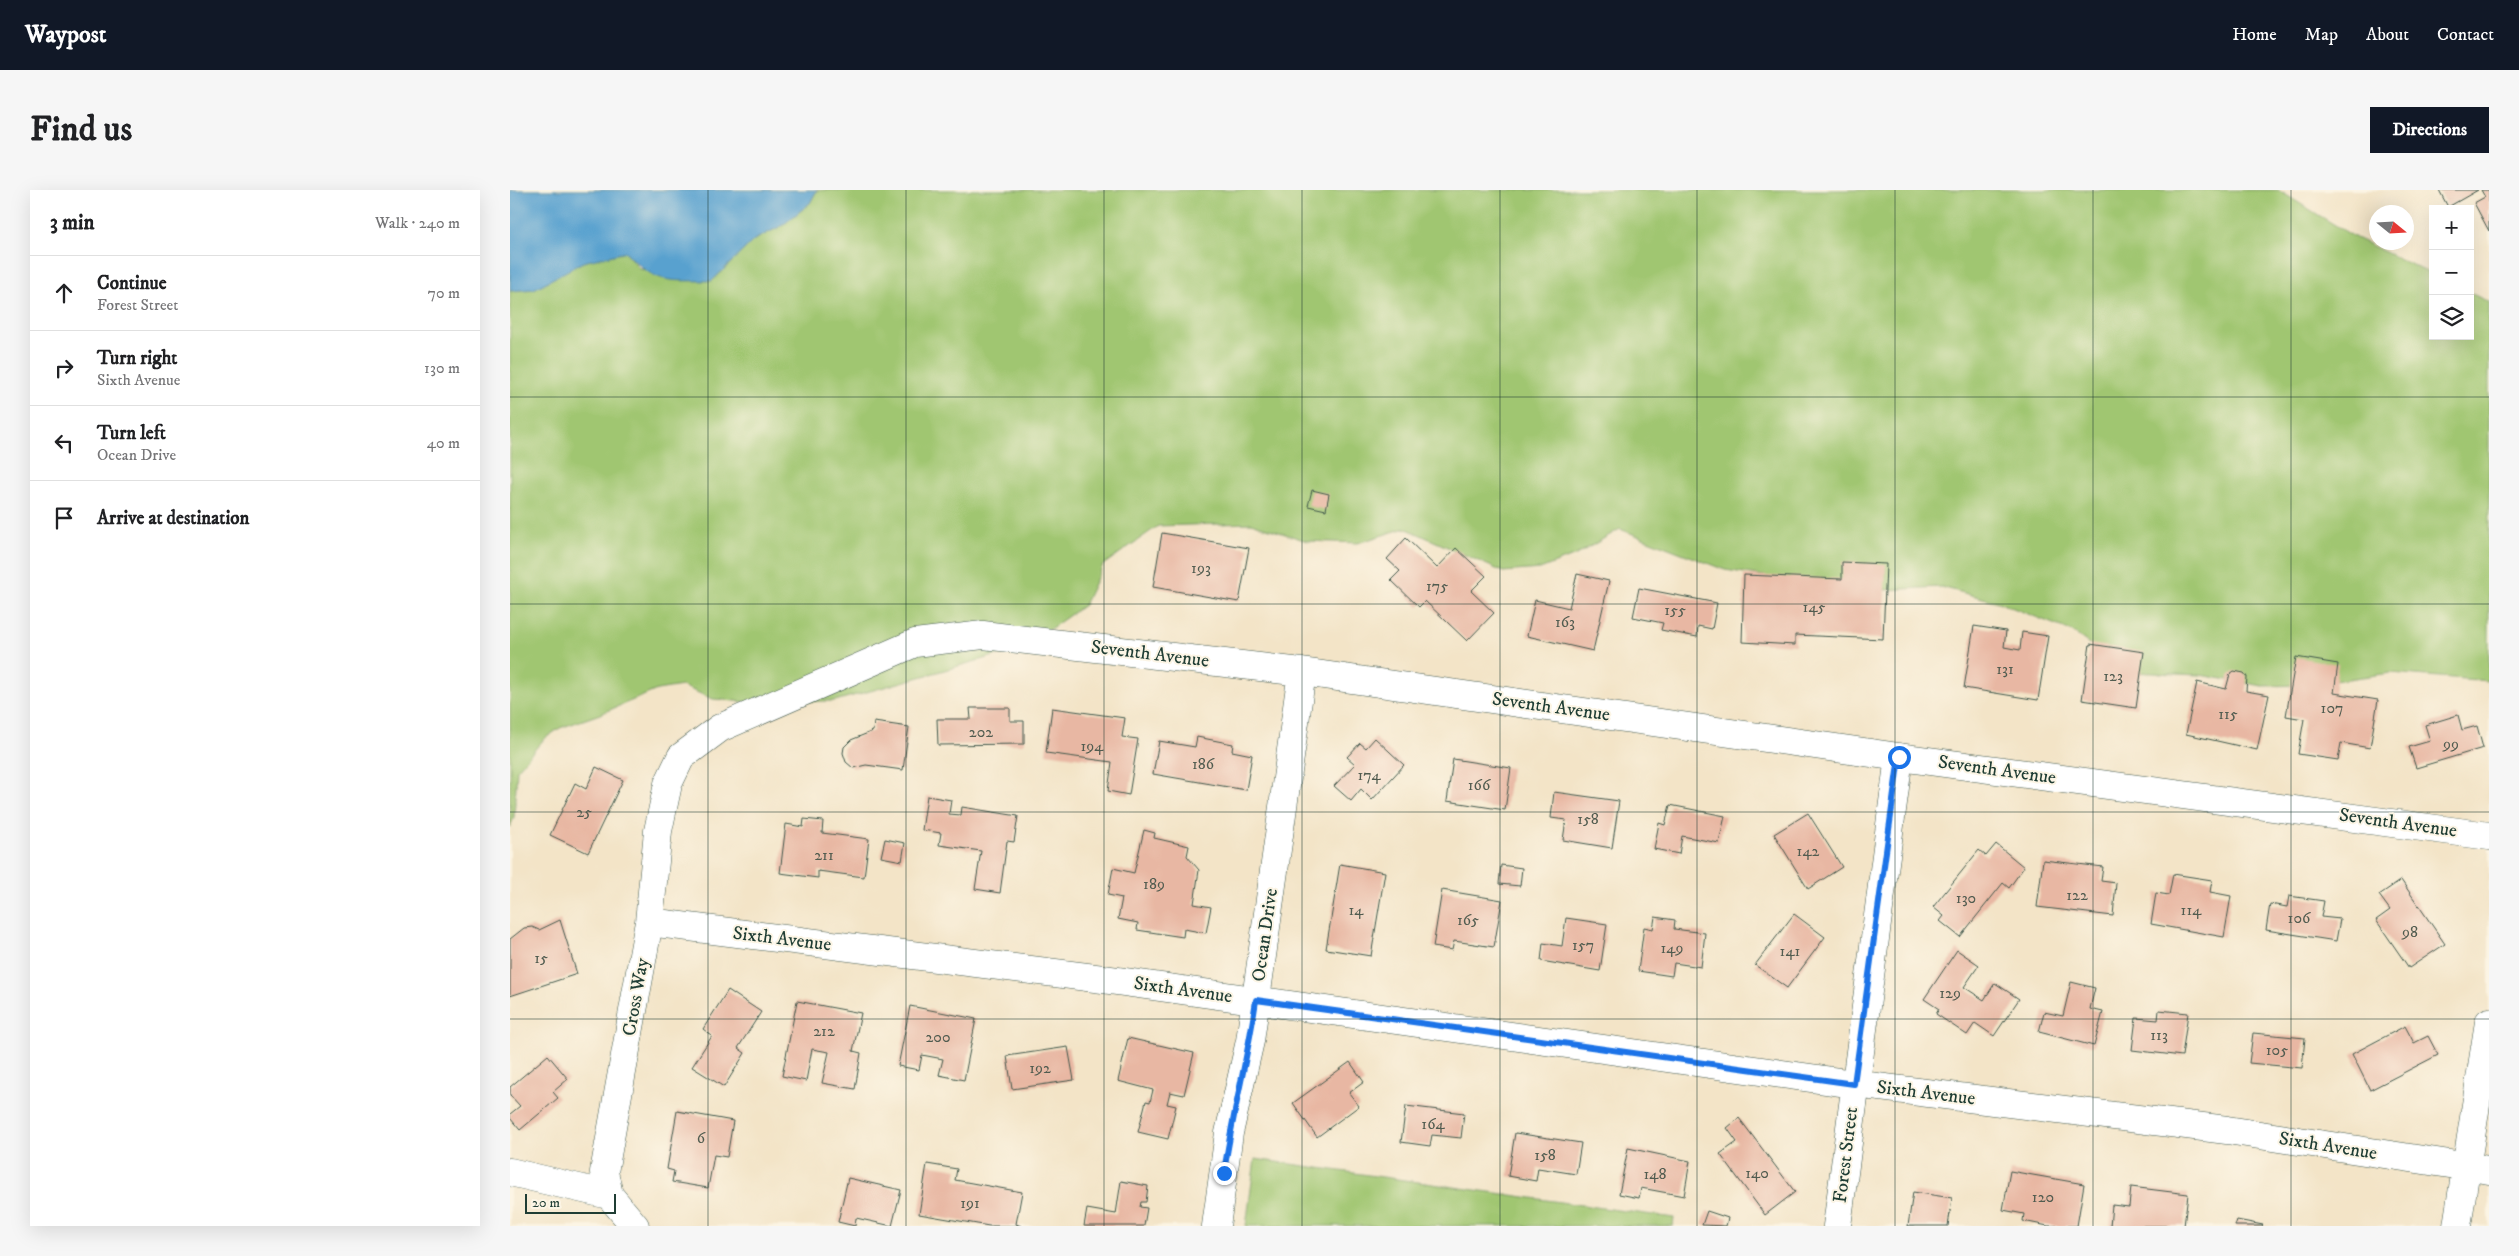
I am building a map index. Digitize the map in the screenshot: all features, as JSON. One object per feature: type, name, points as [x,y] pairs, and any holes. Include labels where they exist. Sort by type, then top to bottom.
[{"type":"street","name":"Seventh Avenue","points":[[665,798],[668,784],[681,758],[720,728],[915,643],[983,635],[1302,672],[1899,757],[2489,836]]},
{"type":"street","name":"Ocean Drive","points":[[1216,1226],[1229,1132],[1246,1060],[1256,1000],[1302,672]]},
{"type":"street","name":"Forest Street","points":[[1837,1226],[1854,1084],[1899,757]]},
{"type":"street","name":"Cross Way","points":[[609,1195],[604,1172],[649,922],[658,831],[665,798]]},
{"type":"street","name":"Sixth Avenue","points":[[649,922],[1103,978],[1854,1084],[2227,1130],[2478,1169]]},
{"type":"street","points":[[2457,1226],[2478,1169],[2489,1022]]},
{"type":"street","points":[[510,1172],[609,1195],[635,1226]]},
{"type":"green space","points":[[817,190],[2278,190],[2369,244],[2369,250],[2381,250],[2429,273],[2429,340],[2474,340],[2474,295],[2489,302],[2489,681],[2391,673],[2305,685],[2263,686],[2200,675],[2129,672],[2071,631],[1998,602],[1941,587],[1863,591],[1725,570],[1620,529],[1576,555],[1540,569],[1503,572],[1405,528],[1358,543],[1307,541],[1251,523],[1158,526],[1103,565],[1084,605],[1050,629],[1001,654],[835,701],[745,702],[713,699],[682,686],[657,690],[600,714],[560,728],[544,739],[517,770],[514,817],[510,827],[510,291],[534,289],[583,261],[626,252],[640,269],[712,281],[754,240],[783,225],[810,203]]},
{"type":"green space","points":[[1255,1159],[1674,1218],[1673,1226],[1246,1226]]},
{"type":"water","points":[[510,190],[817,190],[810,203],[783,225],[754,240],[712,281],[684,281],[655,276],[646,271],[626,252],[583,262],[534,289],[510,291]]},
{"type":"building","points":[[2439,190],[2478,190],[2452,205],[2447,205]]},
{"type":"building","points":[[2481,190],[2489,190],[2489,231],[2474,203],[2485,197]]},
{"type":"building","points":[[1312,490],[1329,494],[1326,510],[1308,506]]},
{"type":"building","points":[[1162,533],[1249,548],[1239,602],[1153,587]]},
{"type":"building","points":[[1406,538],[1437,568],[1456,548],[1486,576],[1471,591],[1494,613],[1467,641],[1425,601],[1419,607],[1391,580],[1400,571],[1387,559]]},
{"type":"building","points":[[1842,562],[1886,564],[1883,639],[1795,635],[1795,645],[1742,642],[1744,575],[1842,579]]},
{"type":"building","points":[[1577,574],[1609,581],[1593,651],[1527,636],[1535,600],[1569,608]]},
{"type":"building","points":[[1639,588],[1717,603],[1712,629],[1698,626],[1697,637],[1661,630],[1663,623],[1633,617]]},
{"type":"building","points":[[1974,626],[2006,631],[2004,647],[2020,650],[2022,632],[2048,636],[2038,700],[1964,688]]},
{"type":"building","points":[[2090,644],[2144,652],[2136,708],[2082,700]]},
{"type":"building","points":[[2296,657],[2338,664],[2334,693],[2378,700],[2370,748],[2341,743],[2338,760],[2298,754],[2304,719],[2286,716]]},
{"type":"building","points":[[2234,671],[2244,673],[2247,677],[2246,691],[2269,695],[2257,750],[2186,734],[2197,682],[2226,689],[2230,674]]},
{"type":"building","points":[[970,708],[1010,708],[1010,721],[1024,721],[1024,744],[938,745],[937,719],[971,719]]},
{"type":"building","points":[[1052,708],[1125,718],[1122,737],[1138,739],[1129,795],[1108,791],[1112,762],[1046,753]]},
{"type":"building","points":[[2458,715],[2462,730],[2477,726],[2483,748],[2416,768],[2409,747],[2430,741],[2425,725]]},
{"type":"building","points":[[874,722],[909,727],[903,770],[866,765],[853,768],[846,762],[843,753],[844,747],[851,740],[873,731]]},
{"type":"building","points":[[1197,737],[1233,744],[1232,751],[1252,755],[1246,790],[1153,774],[1159,741],[1195,747]]},
{"type":"building","points":[[1375,738],[1404,765],[1372,800],[1361,789],[1351,801],[1334,786],[1355,764],[1347,757],[1360,743],[1366,748]]},
{"type":"building","points":[[1453,759],[1511,768],[1505,810],[1447,801]]},
{"type":"building","points":[[596,767],[623,780],[588,853],[550,835],[575,783],[586,789]]},
{"type":"building","points":[[1554,792],[1619,801],[1612,848],[1563,840],[1566,820],[1551,818]]},
{"type":"building","points":[[927,796],[951,800],[949,814],[961,815],[962,807],[1018,816],[1014,842],[1007,841],[1000,893],[975,889],[981,851],[939,845],[941,833],[922,830]]},
{"type":"building","points":[[1670,805],[1725,816],[1719,843],[1682,836],[1679,854],[1654,849],[1659,823],[1665,825]]},
{"type":"building","points":[[1808,813],[1842,867],[1808,889],[1774,834]]},
{"type":"building","points":[[804,819],[823,821],[822,833],[869,839],[864,877],[818,871],[818,878],[780,873],[786,824],[803,827]]},
{"type":"building","points":[[1144,830],[1155,833],[1154,838],[1189,846],[1187,856],[1199,870],[1194,904],[1211,907],[1206,933],[1184,929],[1183,937],[1137,930],[1138,923],[1118,919],[1122,898],[1108,895],[1113,868],[1134,873]]},
{"type":"building","points":[[885,839],[905,843],[902,861],[881,857]]},
{"type":"building","points":[[1996,844],[2024,867],[2009,888],[2003,883],[1960,937],[1940,921],[1944,916],[1933,907],[1979,850],[1986,856]]},
{"type":"building","points":[[2043,860],[2103,867],[2101,881],[2116,883],[2113,916],[2037,907]]},
{"type":"building","points":[[1340,864],[1385,872],[1371,956],[1326,949]]},
{"type":"building","points":[[1501,865],[1522,868],[1520,886],[1499,884]]},
{"type":"building","points":[[2173,874],[2212,880],[2210,892],[2231,896],[2224,937],[2151,924],[2156,893],[2169,895]]},
{"type":"building","points":[[2401,880],[2445,944],[2409,968],[2376,920],[2390,910],[2379,895]]},
{"type":"building","points":[[1442,890],[1502,900],[1494,947],[1454,941],[1452,950],[1433,947]]},
{"type":"building","points":[[2289,896],[2324,901],[2321,917],[2340,919],[2336,941],[2266,930],[2270,904],[2287,907]]},
{"type":"building","points":[[1794,914],[1825,937],[1787,988],[1755,965]]},
{"type":"building","points":[[1655,917],[1675,920],[1674,929],[1705,933],[1701,967],[1674,963],[1672,976],[1638,971],[1644,927],[1653,929]]},
{"type":"building","points":[[1566,918],[1607,924],[1600,971],[1541,961],[1543,943],[1562,946]]},
{"type":"building","points":[[560,920],[577,974],[510,996],[510,939],[524,928],[532,927],[539,930]]},
{"type":"building","points":[[1957,950],[1979,965],[1964,987],[1984,1000],[1995,983],[2019,999],[1994,1036],[1975,1023],[1967,1035],[1936,1014],[1939,1009],[1924,999]]},
{"type":"building","points":[[2071,982],[2095,988],[2090,1009],[2103,1012],[2094,1046],[2039,1032],[2044,1012],[2063,1016]]},
{"type":"building","points":[[728,990],[761,1012],[738,1048],[745,1053],[724,1087],[692,1067],[712,1036],[703,1029]]},
{"type":"building","points":[[797,1001],[861,1013],[853,1051],[861,1053],[855,1089],[822,1083],[829,1052],[812,1049],[806,1081],[782,1076]]},
{"type":"building","points":[[910,1006],[976,1019],[964,1080],[939,1075],[943,1059],[922,1055],[919,1070],[898,1066]]},
{"type":"building","points":[[2159,1010],[2188,1013],[2182,1056],[2132,1050],[2136,1018],[2158,1020]]},
{"type":"building","points":[[2405,1026],[2414,1043],[2428,1036],[2438,1055],[2370,1090],[2352,1054]]},
{"type":"building","points":[[2253,1033],[2305,1038],[2302,1068],[2249,1063]]},
{"type":"building","points":[[1128,1038],[1194,1053],[1184,1095],[1170,1092],[1167,1104],[1176,1106],[1168,1139],[1138,1132],[1146,1101],[1150,1102],[1153,1090],[1118,1081]]},
{"type":"building","points":[[1068,1047],[1074,1080],[1012,1089],[1007,1056]]},
{"type":"building","points":[[548,1055],[568,1079],[553,1092],[558,1098],[520,1130],[510,1118],[510,1114],[520,1106],[510,1095],[510,1087]]},
{"type":"building","points":[[1350,1062],[1364,1082],[1349,1093],[1359,1106],[1317,1137],[1293,1103]]},
{"type":"building","points":[[1406,1106],[1464,1113],[1461,1138],[1432,1135],[1430,1146],[1401,1142]]},
{"type":"building","points":[[677,1111],[733,1121],[727,1157],[714,1155],[708,1188],[672,1182],[674,1171],[667,1169]]},
{"type":"building","points":[[1739,1118],[1795,1192],[1765,1215],[1720,1154],[1737,1142],[1727,1128]]},
{"type":"building","points":[[1515,1133],[1581,1143],[1576,1174],[1538,1168],[1536,1181],[1508,1176]]},
{"type":"building","points":[[1628,1148],[1690,1161],[1684,1196],[1641,1188],[1639,1198],[1619,1194]]},
{"type":"building","points":[[927,1164],[957,1169],[955,1180],[1022,1192],[1016,1224],[1021,1226],[989,1226],[919,1214]]},
{"type":"building","points":[[2010,1171],[2084,1184],[2077,1226],[2048,1226],[2023,1221],[2024,1214],[2003,1210]]},
{"type":"building","points":[[848,1178],[901,1190],[892,1226],[856,1218],[855,1226],[838,1222]]},
{"type":"building","points":[[1121,1181],[1148,1186],[1146,1202],[1141,1202],[1140,1207],[1147,1208],[1144,1226],[1084,1226],[1087,1209],[1116,1214]]},
{"type":"building","points":[[2131,1187],[2188,1194],[2184,1226],[2110,1226],[2112,1205],[2129,1207]]},
{"type":"building","points":[[1913,1192],[1952,1198],[1948,1226],[1908,1226]]},
{"type":"building","points":[[1707,1211],[1728,1218],[1726,1226],[1702,1225]]},
{"type":"building","points":[[2237,1220],[2263,1225],[2235,1226]]},
{"type":"route","points":[[1224,1173],[1229,1132],[1250,1041],[1256,1000],[1854,1084],[1899,757]]}]
